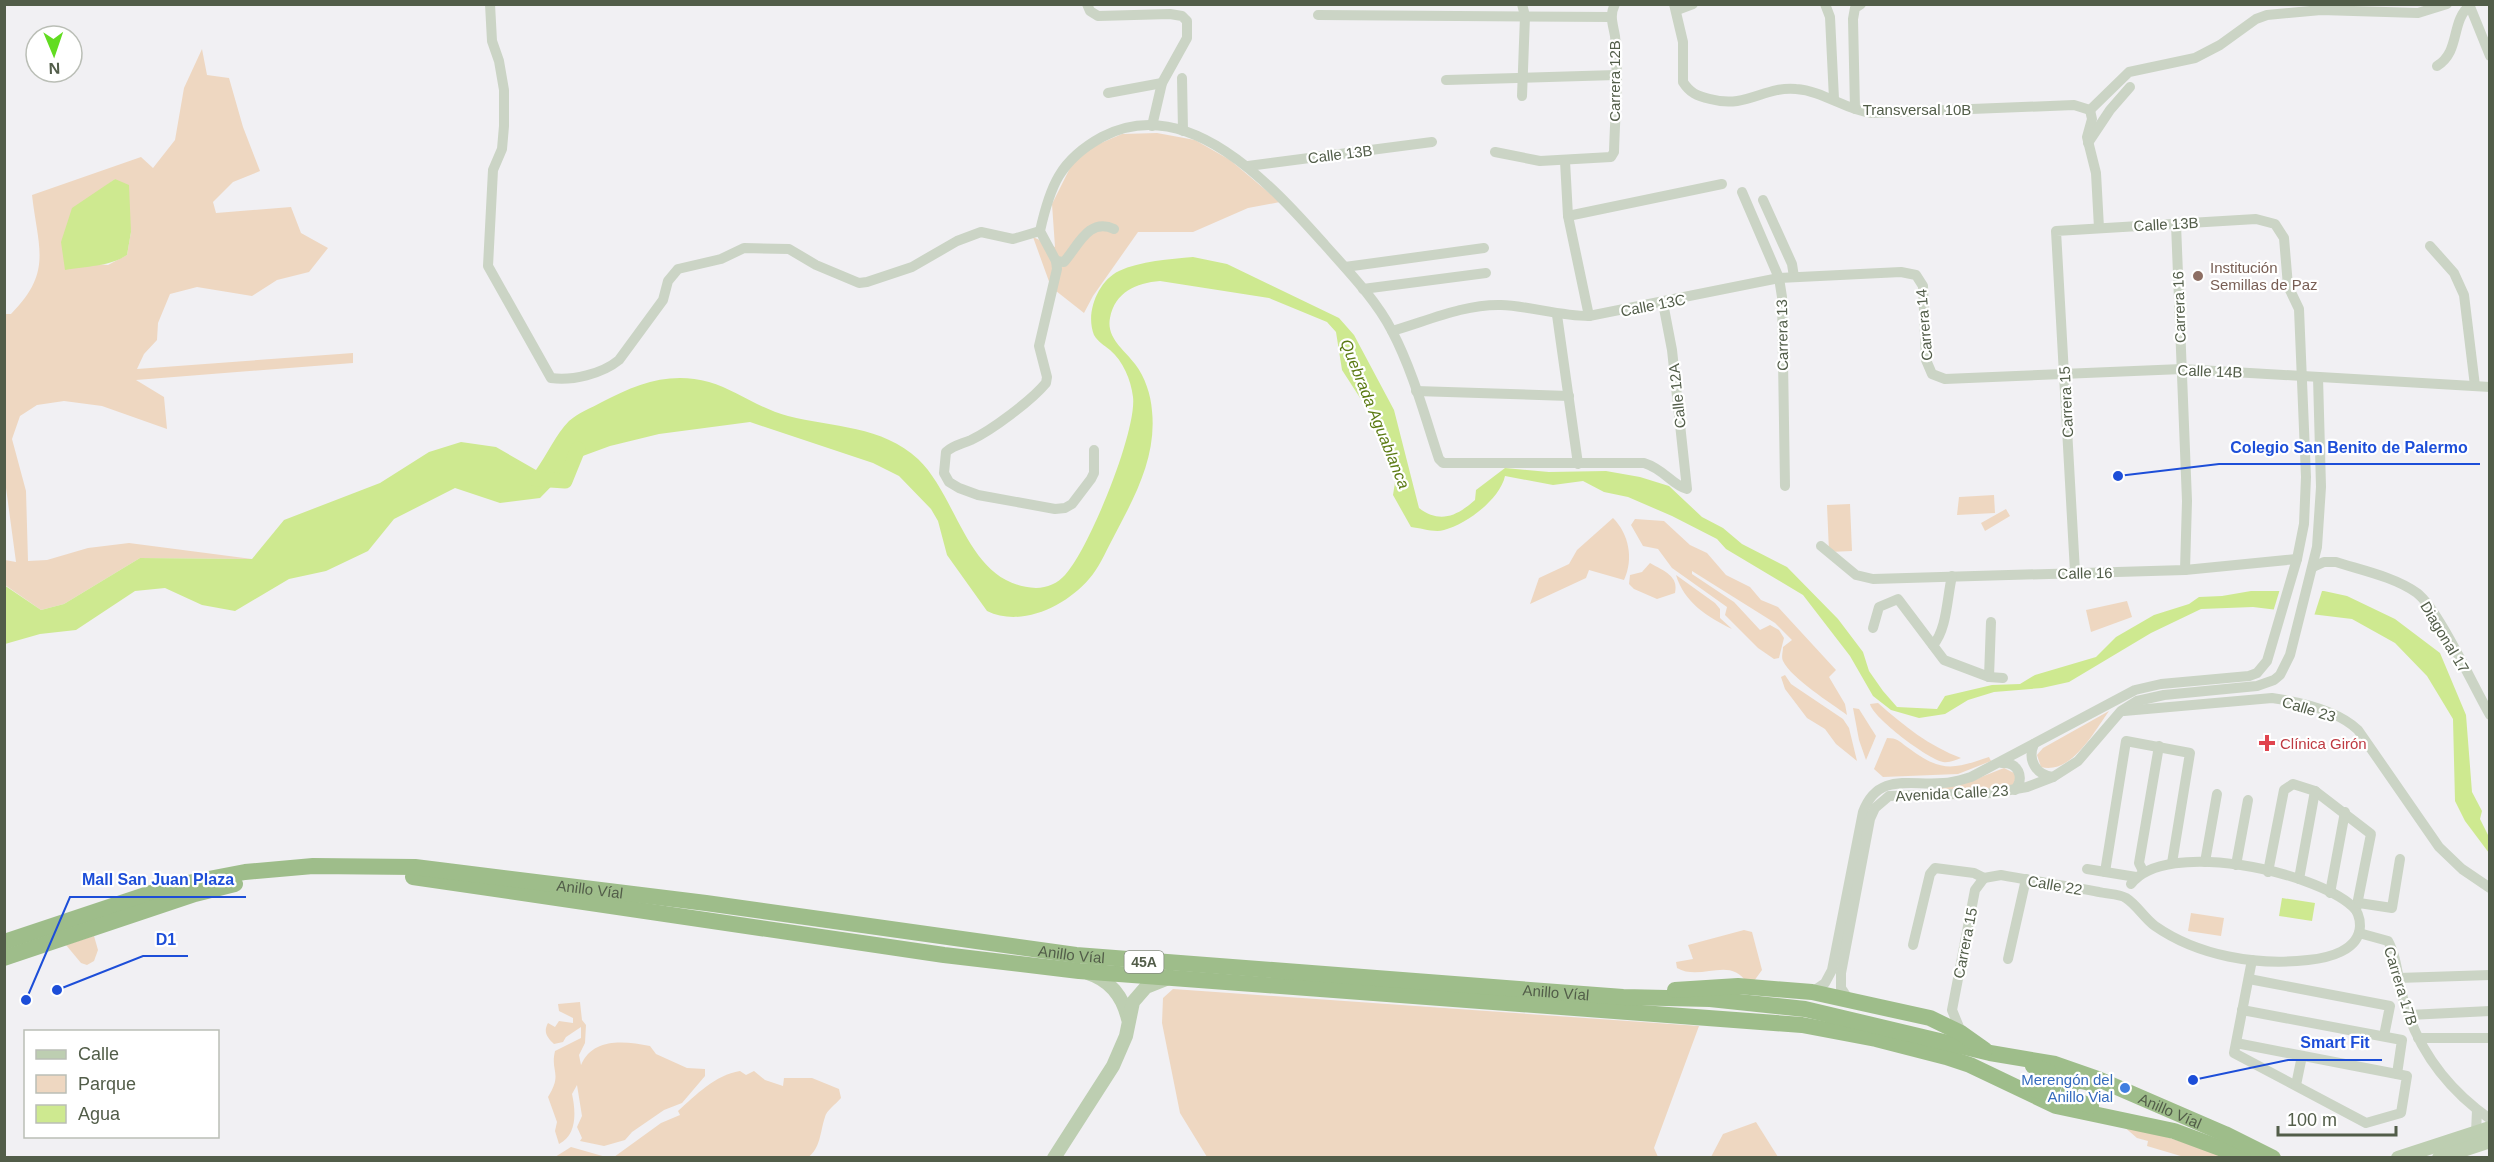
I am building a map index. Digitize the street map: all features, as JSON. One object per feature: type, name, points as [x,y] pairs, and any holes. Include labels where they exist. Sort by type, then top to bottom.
[{"type":"highway","name":"Anillo Víal","points":[[4,942],[172,886],[245,872],[313,866],[387,865],[457,871],[1076,955],[1623,998],[1710,999],[1805,1010],[1836,1015],[1996,1054],[2066,1067],[2274,1157]]},
{"type":"highway","name":"Anillo Víal","points":[[4,958],[195,894],[225,887],[285,876],[362,873],[421,878],[519,895],[1079,971],[1784,1023],[1898,1044],[1970,1065],[2056,1106],[2134,1121],[2201,1139],[2247,1158]]},
{"type":"highway","points":[[1623,998],[1700,987],[1776,987],[1812,992],[1930,1018],[1996,1054],[2049,1072],[2054,1077],[2054,1086],[2044,1092],[1994,1078]]},
{"type":"highway","points":[[2134,1121],[2072,1099],[2070,1087],[2076,1081],[2082,1081],[2141,1098]]},
{"type":"main road","points":[[1079,971],[1091,974],[1112,988],[1120,998],[1129,1022]]},
{"type":"main road","points":[[1054,1158],[1113,1066],[1123,1045],[1133,1002],[1139,994],[1155,982],[1168,978]]},
{"type":"main road","points":[[2398,1158],[2490,1128]]},
{"type":"main road","points":[[2439,1158],[2490,1141]]},
{"type":"street","points":[[490,4],[492,41],[499,61],[504,90],[504,126],[502,149],[493,170],[488,266],[551,378],[561,379],[603,371],[610,367],[619,360],[663,300],[668,281],[678,269],[721,259],[744,248],[789,249],[816,265],[859,283],[912,267],[957,241],[981,232],[1013,239],[1040,231]]},
{"type":"street","points":[[1088,4],[1090,11],[1098,16],[1170,14],[1182,16],[1187,21],[1187,38],[1162,83],[1152,126]]},
{"type":"street","points":[[1522,4],[1525,16],[1522,96]]},
{"type":"street","name":"Carrera 12B","points":[[1565,160],[1611,158],[1614,153],[1616,75],[1615,38],[1611,17],[1614,4]]},
{"type":"street","points":[[1676,7],[1693,4]]},
{"type":"street","points":[[1825,4],[1830,17],[1834,99]]},
{"type":"street","points":[[1855,109],[1853,19],[1855,8],[1861,4]]},
{"type":"street","points":[[2099,228],[2096,173],[2087,132],[2092,119],[2090,110],[2130,72],[2195,58],[2220,45],[2256,19],[2267,15],[2321,10],[2418,13],[2447,4]]},
{"type":"street","points":[[2437,66],[2451,54],[2461,15],[2469,5],[2490,56]]},
{"type":"street","name":"Transversal 10B","points":[[1676,7],[1683,42],[1683,82],[1693,94],[1720,102],[1741,102],[1790,89],[1834,99],[1855,109],[1872,113],[2074,105],[2090,110]]},
{"type":"street","points":[[1318,15],[1356,10],[1420,10],[1525,16],[1611,17]]},
{"type":"street","points":[[1446,80],[1616,75]]},
{"type":"street","points":[[1182,78],[1183,131]]},
{"type":"street","points":[[1108,93],[1162,83]]},
{"type":"street","points":[[2088,144],[2110,110],[2130,87]]},
{"type":"street","points":[[1094,450],[1094,473],[1072,504],[1065,508],[1042,508],[978,495],[950,483],[944,472],[946,452],[954,445],[971,440],[1046,383],[1047,377],[1039,346],[1040,332],[1052,294],[1056,261],[1040,231],[1055,182],[1066,163],[1087,146],[1108,134],[1136,126],[1183,131],[1215,144],[1248,166],[1284,199],[1345,267],[1392,331],[1416,391],[1439,459],[1443,463],[1578,464],[1557,315]]},
{"type":"street","name":"Calle 13B","points":[[1248,166],[1432,142]]},
{"type":"street","points":[[1495,152],[1532,160],[1565,160],[1568,216],[1589,316]]},
{"type":"street","points":[[1568,216],[1722,184]]},
{"type":"street","name":"Carrera 13","points":[[1742,192],[1779,278],[1784,311],[1782,384],[1785,486]]},
{"type":"street","points":[[1763,200],[1792,264],[1794,277]]},
{"type":"street","name":"Calle 13B","points":[[2056,231],[2256,219],[2275,224]]},
{"type":"street","name":"Carrera 16","points":[[2176,224],[2187,531],[2185,570]]},
{"type":"street","name":"Avenida Calle 23","points":[[1812,992],[1826,983],[1832,970],[1863,812],[1871,795],[1884,786],[1894,784],[1956,782],[2001,763],[2135,690],[2161,684],[2249,676],[2263,668],[2272,649],[2294,573],[2306,493],[2299,309],[2288,286],[2284,238],[2275,224]]},
{"type":"street","points":[[1056,261],[1064,262],[1092,228],[1106,225],[1114,228]]},
{"type":"street","name":"Carrera 15","points":[[2056,231],[2075,572]]},
{"type":"street","points":[[2430,246],[2454,273],[2464,295],[2475,386]]},
{"type":"street","points":[[1345,267],[1484,248]]},
{"type":"street","name":"Calle 13C","points":[[1392,331],[1487,306],[1511,306],[1557,315],[1589,316],[1779,278],[1901,272],[1917,275]]},
{"type":"street","points":[[1363,289],[1486,273]]},
{"type":"street","name":"Carrera 14","points":[[1917,275],[1925,294],[1926,360],[1932,374]]},
{"type":"street","name":"Calle 12A","points":[[1578,464],[1644,463],[1661,469],[1678,485],[1687,489],[1671,341],[1663,303]]},
{"type":"street","name":"Calle 14B","points":[[1932,374],[1945,379],[2182,369],[2490,387]]},
{"type":"street","name":"Avenida Calle 23","points":[[1849,1000],[1841,988],[1841,973],[1870,819],[1875,808],[1889,796],[1899,794],[1958,795],[2015,790],[2053,777],[2089,750],[2121,711],[2137,701],[2267,684],[2280,675],[2290,655],[2312,572],[2321,510],[2318,377]]},
{"type":"street","points":[[1416,391],[1569,396]]},
{"type":"street","name":"Calle 16","points":[[1821,546],[1856,575],[1873,579],[2185,570],[2297,559]]},
{"type":"street","name":"Diagonal 17","points":[[2312,572],[2324,562],[2336,562],[2402,585],[2420,595],[2434,613],[2490,715]]},
{"type":"street","points":[[1933,645],[1944,629],[1947,591],[1952,576]]},
{"type":"street","points":[[1873,628],[1879,606],[1898,599],[1944,660],[1989,677],[2003,678]]},
{"type":"street","points":[[1989,677],[1991,622]]},
{"type":"street","name":"Calle 23","points":[[2121,711],[2272,698],[2289,700],[2340,718],[2358,730],[2439,847],[2462,869],[2490,888]]},
{"type":"street","points":[[2105,872],[2126,741],[2190,753],[2172,863]]},
{"type":"street","points":[[2034,744],[2032,759],[2036,768],[2044,775],[2053,777]]},
{"type":"street","points":[[2137,878],[2159,747]]},
{"type":"street","points":[[2001,763],[2013,765],[2019,771],[2020,779],[2015,790]]},
{"type":"street","points":[[2236,1043],[2407,1076],[2401,1113],[2366,1124],[2234,1053],[2252,960],[2294,961],[2321,958],[2350,946],[2359,933],[2357,906],[2371,834],[2315,790],[2293,784],[2285,787],[2268,872]]},
{"type":"street","points":[[2299,879],[2315,790]]},
{"type":"street","points":[[2205,862],[2217,794]]},
{"type":"street","points":[[2236,865],[2248,800]]},
{"type":"street","points":[[2330,892],[2345,812]]},
{"type":"street","points":[[2087,869],[2137,878],[2172,863],[2205,862],[2236,865],[2299,879],[2357,906],[2392,908],[2400,859]]},
{"type":"street","name":"Calle 22","points":[[1913,945],[1930,874],[1935,868],[1974,873],[1984,878],[2001,875],[2126,897],[2145,918],[2177,939],[2212,952],[2252,960]]},
{"type":"street","name":"Carrera 15","points":[[1952,1010],[1975,890],[1984,878]]},
{"type":"street","points":[[2008,959],[2026,879]]},
{"type":"street","name":"Carrera 17B","points":[[2359,933],[2388,940],[2401,990],[2418,1038],[2449,1084],[2490,1119]]},
{"type":"street","points":[[2398,978],[2490,975]]},
{"type":"street","points":[[2401,990],[2418,978]]},
{"type":"street","points":[[2249,979],[2390,1006],[2384,1036]]},
{"type":"street","points":[[1930,1018],[1936,1020],[1952,1010],[1961,1033]]},
{"type":"street","points":[[2242,1011],[2402,1040],[2397,1074]]},
{"type":"street","points":[[2409,1015],[2490,1011]]},
{"type":"street","points":[[2418,1038],[2490,1038]]},
{"type":"street","points":[[2296,1085],[2302,1056]]},
{"type":"street","points":[[2475,1133],[2477,1110]]},
{"type":"green space","points":[[202,49],[207,75],[229,78],[243,127],[260,171],[233,182],[213,202],[216,213],[291,207],[301,233],[328,248],[309,272],[277,280],[252,296],[197,287],[170,294],[158,323],[157,340],[144,354],[137,369],[353,353],[353,363],[136,380],[164,397],[167,429],[102,406],[64,401],[37,405],[20,416],[12,439],[26,491],[28,561],[47,560],[88,548],[129,543],[252,559],[140,558],[64,604],[41,610],[5,585],[5,560],[16,562],[4,473],[4,314],[11,314],[24,299],[38,272],[39,245],[32,195],[141,157],[153,168],[175,140],[184,88]],"holes":[[[115,179],[131,232],[127,255],[108,265],[96,264],[99,191]]]},
{"type":"green space","points":[[1157,133],[1195,140],[1230,160],[1280,202],[1248,208],[1193,232],[1138,232],[1093,296],[1084,313],[1051,287],[1033,237],[1055,247],[1052,204],[1072,164],[1094,146],[1122,134]]},
{"type":"green space","points":[[1994,495],[1995,513],[1957,515],[1959,497]]},
{"type":"green space","points":[[1850,504],[1852,551],[1829,552],[1827,505]]},
{"type":"green space","points":[[2006,509],[2010,516],[1985,531],[1981,523]]},
{"type":"green space","points":[[1613,518],[1623,531],[1628,547],[1629,564],[1624,580],[1589,570],[1586,578],[1530,604],[1539,578],[1569,564],[1577,550]]},
{"type":"green space","points":[[1635,519],[1664,521],[1690,545],[1707,553],[1726,575],[1750,587],[1761,600],[1778,607],[1836,670],[1829,677],[1845,704],[1847,715],[1803,683],[1788,668],[1782,659],[1783,647],[1792,640],[1775,623],[1692,571],[1692,574],[1734,602],[1760,630],[1770,625],[1779,630],[1784,638],[1779,658],[1774,659],[1758,648],[1725,615],[1727,607],[1672,568],[1658,549],[1643,546],[1631,525]]},
{"type":"green space","points":[[1650,563],[1673,578],[1675,593],[1657,599],[1634,589],[1629,584],[1630,575],[1642,572]]},
{"type":"green space","points":[[1676,575],[1715,603],[1720,609],[1720,618],[1732,629],[1698,608],[1685,593]]},
{"type":"green space","points":[[2127,601],[2132,617],[2091,632],[2086,610]]},
{"type":"green space","points":[[1785,675],[1791,684],[1843,719],[1849,728],[1857,761],[1836,744],[1825,729],[1807,718],[1785,689],[1781,677]]},
{"type":"green space","points":[[1878,703],[1917,735],[1961,758],[1943,762],[1926,754],[1881,719],[1870,704]]},
{"type":"green space","points":[[1853,708],[1859,709],[1876,736],[1866,760],[1859,740]]},
{"type":"green space","points":[[2109,711],[2089,740],[2072,758],[2052,768],[2041,767],[2037,755],[2043,748]]},
{"type":"green space","points":[[1887,738],[1898,740],[1938,765],[1955,766],[1989,757],[1991,761],[1958,774],[1883,777],[1874,769]]},
{"type":"green space","points":[[2004,768],[2016,774],[2014,785],[2004,788],[1931,790],[1966,783]]},
{"type":"green space","points":[[2191,913],[2224,918],[2221,936],[2188,931]]},
{"type":"green space","points":[[1744,930],[1752,932],[1762,970],[1754,981],[1747,983],[1740,975],[1732,971],[1686,972],[1677,968],[1676,962],[1693,959],[1688,945]]},
{"type":"green space","points":[[94,936],[98,950],[94,961],[87,965],[81,963],[66,945]]},
{"type":"green space","points":[[1173,989],[1699,1026],[1654,1148],[1658,1157],[1207,1157],[1180,1113],[1162,1023],[1163,998]]},
{"type":"green space","points":[[580,1002],[582,1020],[586,1025],[585,1043],[579,1055],[581,1065],[593,1050],[602,1045],[620,1042],[650,1046],[656,1054],[687,1068],[705,1069],[705,1076],[682,1103],[664,1110],[632,1132],[625,1140],[604,1146],[580,1141],[582,1138],[577,1127],[582,1116],[577,1085],[572,1094],[574,1122],[572,1129],[565,1140],[559,1144],[555,1131],[557,1122],[548,1097],[555,1083],[555,1051],[581,1038],[581,1027],[566,1037],[563,1042],[554,1044],[546,1034],[548,1023],[555,1027],[559,1021],[573,1023],[573,1018],[559,1011],[558,1004]]},
{"type":"green space","points":[[740,1071],[746,1075],[754,1071],[765,1080],[783,1086],[784,1078],[812,1078],[839,1089],[841,1098],[826,1115],[818,1145],[812,1154],[807,1158],[614,1157],[661,1123],[680,1115],[678,1111],[714,1081]]},
{"type":"green space","points":[[1756,1122],[1778,1157],[1711,1157],[1723,1134]]},
{"type":"green space","points":[[2126,1124],[2229,1157],[2184,1157],[2147,1146],[2148,1141],[2137,1138],[2122,1125]]},
{"type":"green space","points":[[571,1147],[606,1157],[555,1157]]},
{"type":"water","points":[[115,179],[129,185],[131,232],[127,255],[105,264],[65,270],[61,242],[72,208]]},
{"type":"water","points":[[1193,257],[1227,264],[1339,318],[1354,335],[1394,410],[1419,508],[1434,516],[1455,514],[1475,500],[1476,490],[1505,468],[1549,472],[1606,471],[1640,477],[1669,486],[1702,517],[1723,528],[1742,544],[1787,567],[1838,619],[1863,652],[1869,671],[1897,707],[1937,709],[1945,696],[1992,685],[2020,684],[2035,675],[2096,657],[2116,637],[2154,615],[2189,604],[2199,597],[2251,591],[2324,591],[2347,596],[2395,619],[2440,653],[2466,715],[2472,792],[2482,811],[2480,819],[2489,837],[2489,853],[2465,821],[2455,801],[2453,719],[2427,676],[2395,643],[2352,619],[2253,607],[2201,609],[2151,633],[2069,682],[2042,688],[1994,692],[1968,700],[1945,714],[1919,718],[1891,710],[1873,696],[1850,656],[1803,595],[1726,549],[1717,539],[1628,497],[1604,492],[1583,481],[1553,485],[1505,476],[1502,485],[1490,502],[1463,522],[1440,531],[1411,527],[1393,495],[1397,470],[1375,421],[1342,370],[1336,332],[1327,322],[1269,298],[1160,281],[1128,290],[1117,302],[1110,318],[1111,332],[1117,343],[1139,369],[1145,380],[1150,399],[1153,428],[1142,478],[1128,510],[1093,575],[1068,598],[1042,612],[1014,617],[1000,616],[987,611],[947,555],[938,521],[931,509],[899,476],[873,463],[750,422],[659,434],[610,446],[580,457],[540,498],[500,503],[455,488],[394,519],[368,551],[326,571],[289,579],[235,611],[202,605],[165,588],[135,591],[76,630],[40,634],[5,644],[4,585],[41,610],[64,604],[140,558],[252,559],[284,520],[380,483],[429,452],[461,442],[496,447],[536,470],[560,432],[576,416],[641,385],[681,378],[709,382],[778,413],[856,429],[889,440],[904,448],[918,459],[932,476],[966,537],[994,572],[1013,583],[1036,588],[1048,586],[1065,575],[1086,541],[1110,489],[1120,461],[1132,413],[1133,397],[1126,371],[1115,354],[1099,342],[1094,335],[1091,317],[1095,299],[1105,282],[1119,271],[1146,263]]},
{"type":"water","points":[[2282,898],[2315,903],[2312,921],[2279,916]]},
{"type":"pier","points":[[2323,588],[2314,616],[2273,612],[2280,589]]},
{"type":"waterway","name":"Quebrada Aguablanca","points":[[536,479],[565,481],[578,449]]},
{"type":"place","name":"Institución Semillas de Paz","points":[[2198,276]]},
{"type":"place","name":"Colegio San Benito de Palermo","points":[[2118,476]]},
{"type":"place","name":"Clínica Girón","points":[[2267,743]]},
{"type":"place","name":"D1","points":[[57,990]]},
{"type":"place","name":"Mall San Juan Plaza","points":[[26,1000]]},
{"type":"place","name":"Smart Fit","points":[[2193,1080]]},
{"type":"place","name":"Merengón del Anillo Vial","points":[[2125,1088]]}]
